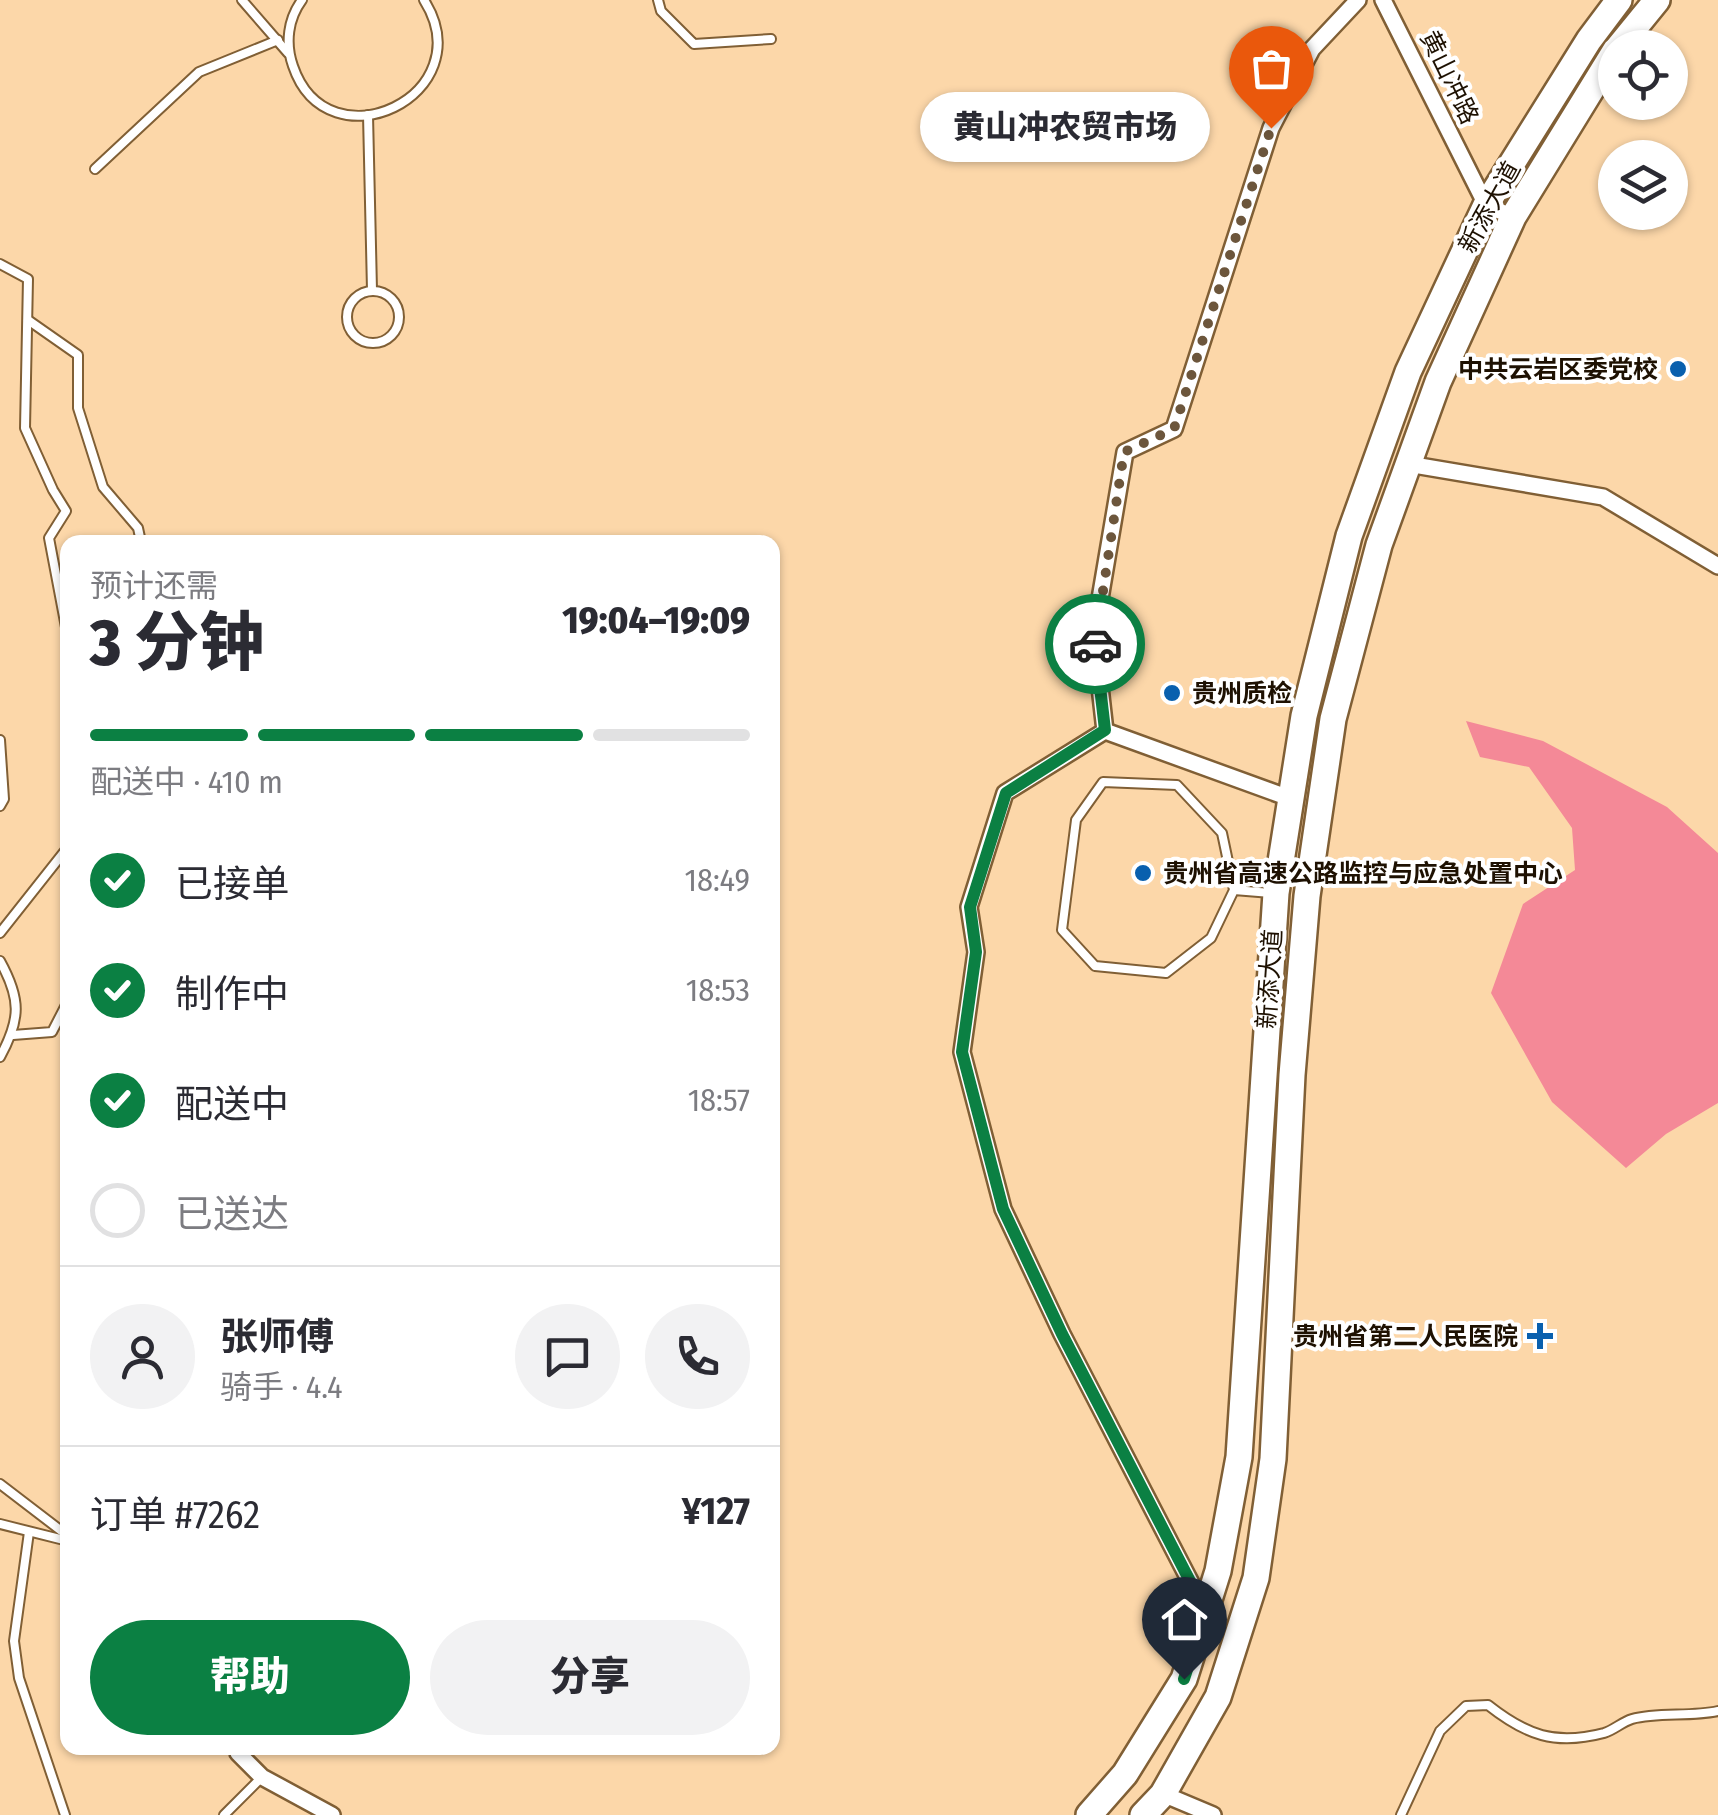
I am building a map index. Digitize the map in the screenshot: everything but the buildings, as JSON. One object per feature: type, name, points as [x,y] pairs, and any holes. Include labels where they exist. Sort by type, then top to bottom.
[{"type":"main road","name":"新添大道","points":[[1089,1815],[1125,1774],[1184,1679],[1218,1571],[1239,1458],[1276,893],[1304,716],[1349,536],[1408,372],[1486,205],[1589,40],[1619,0]]},
{"type":"main road","name":"新添大道","points":[[1632,30],[1657,0]]},
{"type":"main road","name":"新添大道","points":[[1142,1815],[1163,1794],[1218,1697],[1256,1578],[1273,1459],[1292,1075],[1308,896],[1333,719],[1379,545],[1438,382],[1513,216],[1598,78]]},
{"type":"street","points":[[1105,730],[1094,634],[1124,452],[1174,429],[1271,128],[1312,49],[1358,0]]},
{"type":"street","name":"黄山冲路","points":[[1382,0],[1486,205]]},
{"type":"street","points":[[1486,205],[1513,216]]},
{"type":"street","points":[[1408,464],[1603,497],[1718,566]]},
{"type":"street","points":[[1105,730],[1292,799]]},
{"type":"street","points":[[1105,730],[1006,793],[970,907],[976,952],[962,1052],[1003,1209],[1062,1334],[1206,1612]]},
{"type":"street","points":[[241,1755],[262,1777],[332,1815]]},
{"type":"street","points":[[1163,1794],[1213,1815]]},
{"type":"lane","points":[[242,0],[278,40],[297,78],[313,98],[333,111],[356,116],[380,115],[402,106],[420,91],[432,71],[436,25],[424,0]]},
{"type":"lane","points":[[288,54],[289,28],[302,0]]},
{"type":"lane","points":[[658,0],[660,11],[694,44],[770,39]]},
{"type":"lane","points":[[95,169],[199,72],[278,40]]},
{"type":"lane","points":[[368,116],[372,290]]},
{"type":"lane","points":[[0,264],[28,280],[26,428],[66,511],[50,538],[60,594]]},
{"type":"lane","points":[[372,290],[396,303],[400,320],[392,336],[366,343],[352,334],[346,318],[351,302],[372,290]]},
{"type":"lane","points":[[28,320],[78,355],[78,408],[102,487],[138,528],[140,535]]},
{"type":"lane","points":[[0,740],[4,799],[0,806]]},
{"type":"lane","points":[[1104,782],[1178,785],[1222,833],[1234,890],[1211,938],[1166,973],[1095,966],[1062,930],[1076,820],[1104,782]]},
{"type":"lane","points":[[0,934],[60,857]]},
{"type":"lane","points":[[1234,890],[1276,893]]},
{"type":"lane","points":[[0,961],[16,990],[12,1034],[0,1057]]},
{"type":"lane","points":[[12,1034],[52,1032],[60,1017]]},
{"type":"lane","points":[[0,1484],[60,1533]]},
{"type":"lane","points":[[0,1524],[60,1538]]},
{"type":"lane","points":[[28,1532],[14,1640],[19,1678],[65,1815]]},
{"type":"lane","points":[[1401,1815],[1440,1731],[1466,1706],[1488,1705],[1517,1728],[1566,1740],[1607,1732],[1634,1719],[1718,1711]]},
{"type":"lane","points":[[224,1815],[262,1777]]},
{"type":"shaded area","points":[[1466,721],[1543,741],[1667,807],[1718,853],[1718,1103],[1666,1134],[1626,1168],[1552,1102],[1491,993],[1523,904],[1575,870],[1572,828],[1529,767],[1480,757]]},
{"type":"way so far","points":[[1095,644],[1124,452],[1174,429],[1271,128]]},
{"type":"place","name":"黄山冲农贸市场","points":[[1271,128]]},
{"type":"place","name":"中共云岩区委党校","points":[[1678,369]]},
{"type":"place","name":"贵州质检","points":[[1172,693]]},
{"type":"place","name":"贵州省高速公路监控与应急处置中心","points":[[1143,873]]},
{"type":"place","name":"贵州省第二人民医院","points":[[1540,1336]]},
{"type":"route","points":[[1095,644],[1105,730],[1006,793],[970,907],[976,952],[962,1052],[1003,1209],[1062,1334],[1206,1612],[1184,1679]]}]
